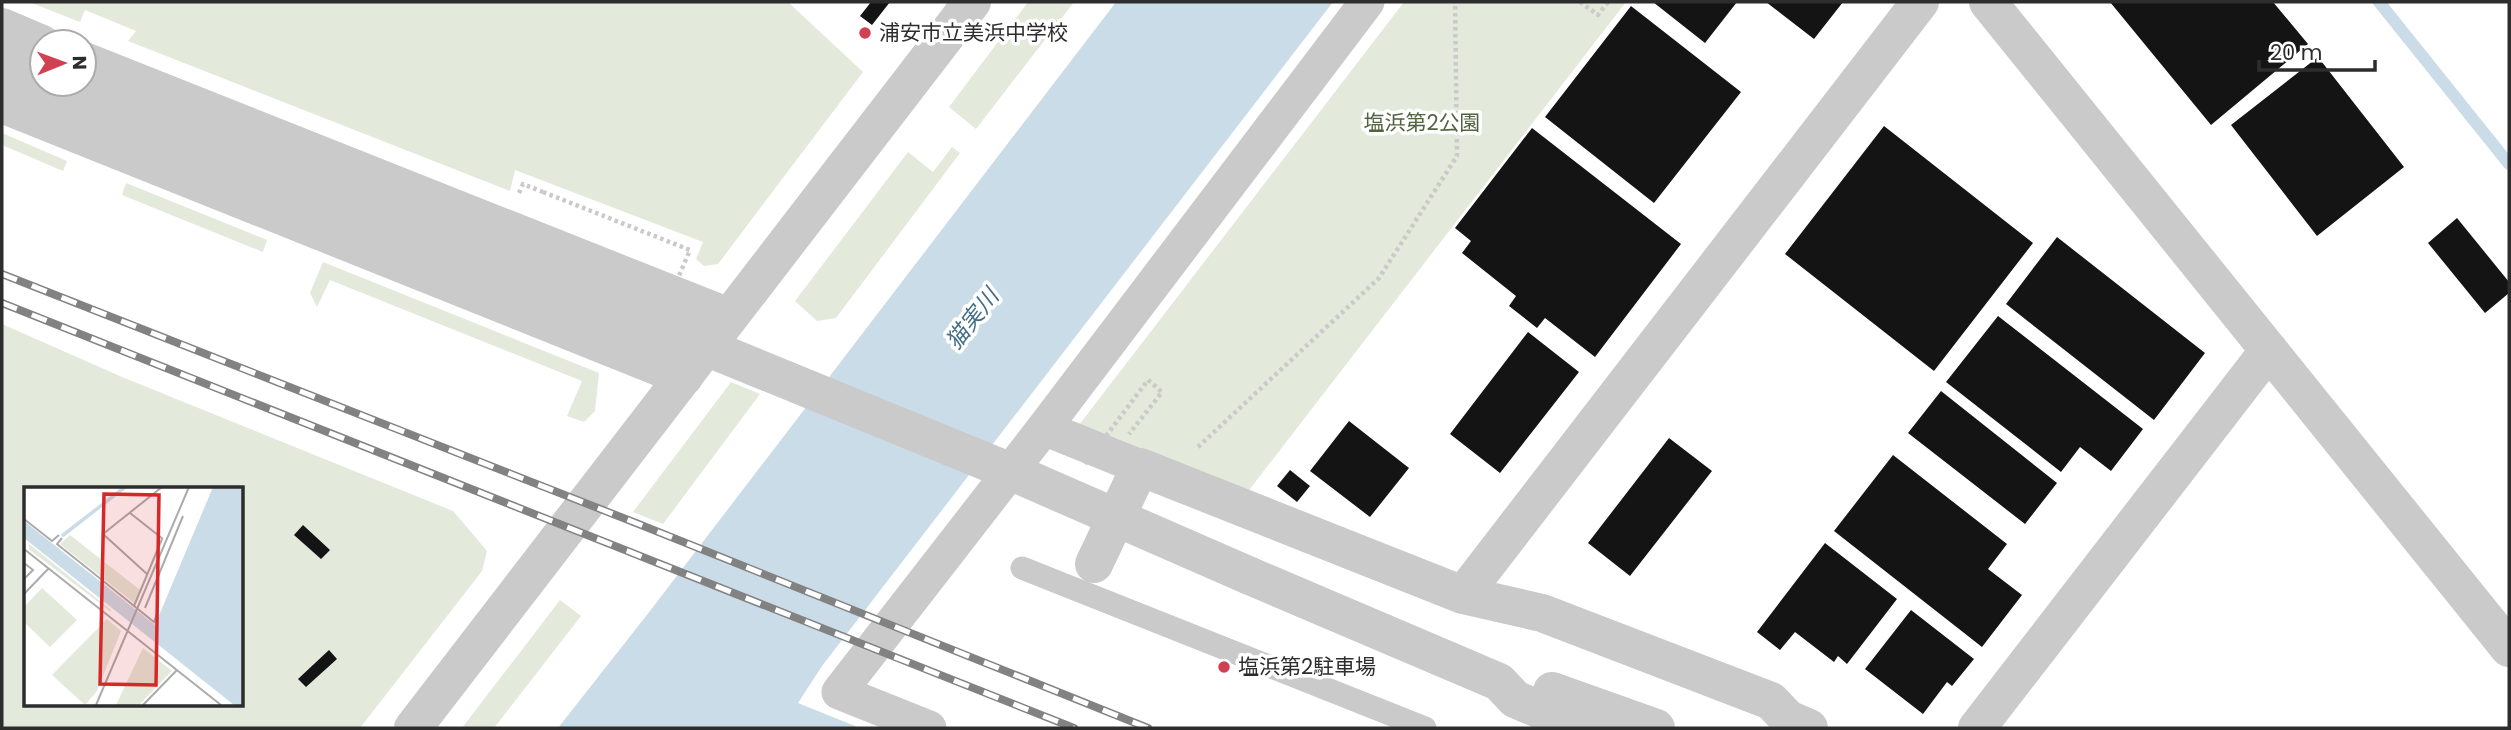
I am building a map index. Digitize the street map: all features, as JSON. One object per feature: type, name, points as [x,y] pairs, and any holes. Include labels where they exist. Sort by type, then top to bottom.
[{"type":"street","points":[[413,728],[972,2]]},
{"type":"street","points":[[929,728],[839,692],[1044,428],[1367,2]]},
{"type":"street","points":[[1462,595],[1920,2]]},
{"type":"street","points":[[1988,2],[2509,648]]},
{"type":"street","points":[[2,27],[28,38]]},
{"type":"street","points":[[2,65],[28,75]]},
{"type":"street","points":[[98,67],[729,317]]},
{"type":"street","points":[[83,98],[1021,476],[1499,682],[1516,699],[1582,728]]},
{"type":"street","points":[[2,104],[684,377]]},
{"type":"street","points":[[1976,728],[2269,350]]},
{"type":"street","points":[[1044,428],[1146,459],[1462,595],[1542,613],[1770,701],[1788,719],[1809,728]]},
{"type":"street","points":[[1087,578],[1146,459]]},
{"type":"street","points":[[1499,682],[1525,682],[1656,728]]},
{"type":"lane","points":[[1022,568],[1087,578],[1425,728]]},
{"type":"path","points":[[1146,459],[1379,278],[1457,156],[1455,2]]},
{"type":"path","points":[[1580,2],[1598,15],[1608,2]]},
{"type":"path","points":[[515,202],[523,184],[690,250],[669,299]]},
{"type":"path","points":[[1081,470],[1148,380],[1163,392],[1146,459]]},
{"type":"green space","points":[[29,2],[788,2],[863,72],[718,264],[704,266],[696,259],[703,242],[515,170],[510,191],[128,41],[136,31],[85,10],[80,22]]},
{"type":"green space","points":[[1028,2],[1074,2],[976,129],[949,107]]},
{"type":"green space","name":"塩浜第2公園","points":[[1404,2],[1626,2],[1246,494],[1079,425]]},
{"type":"green space","points":[[2,133],[67,161],[63,171],[2,145]]},
{"type":"green space","points":[[952,147],[960,153],[836,318],[817,321],[795,301],[908,152],[933,172]]},
{"type":"green space","points":[[126,183],[267,240],[263,252],[122,195]]},
{"type":"green space","points":[[323,262],[599,373],[595,411],[584,422],[567,416],[582,381],[330,280],[317,307],[310,293]]},
{"type":"green space","points":[[2,324],[122,377],[453,511],[487,551],[482,571],[360,728],[2,728]]},
{"type":"green space","points":[[731,382],[760,394],[663,524],[633,512]]},
{"type":"green space","points":[[560,600],[581,616],[494,728],[462,728]]},
{"type":"water","name":"猫実川","points":[[1116,2],[1333,2],[822,666],[798,703],[860,728],[558,728],[650,611]]},
{"type":"building","points":[[871,2],[890,2],[872,25],[860,16]]},
{"type":"building","points":[[1653,2],[1737,2],[1705,43]]},
{"type":"building","points":[[1766,2],[1843,2],[1814,39]]},
{"type":"building","points":[[2110,2],[2273,2],[2308,44],[2211,125]]},
{"type":"building","points":[[1631,6],[1741,92],[1654,203],[1545,117]]},
{"type":"building","points":[[2318,57],[2404,167],[2317,236],[2231,125]]},
{"type":"building","points":[[1884,126],[2033,243],[1934,371],[1785,254]]},
{"type":"building","points":[[1532,128],[1681,244],[1595,357],[1545,318],[1537,328],[1509,306],[1516,296],[1462,253],[1471,241],[1455,228]]},
{"type":"building","points":[[2457,218],[2509,282],[2509,293],[2485,313],[2428,243]]},
{"type":"building","points":[[2057,237],[2205,353],[2154,420],[2006,304]]},
{"type":"building","points":[[1998,316],[2143,429],[2111,471],[2080,447],[2061,472],[1946,382]]},
{"type":"building","points":[[1528,332],[1579,372],[1500,473],[1450,434]]},
{"type":"building","points":[[1941,391],[2057,483],[2025,524],[1908,433]]},
{"type":"building","points":[[1349,421],[1409,468],[1370,517],[1310,471]]},
{"type":"building","points":[[1669,438],[1712,471],[1630,576],[1588,543]]},
{"type":"building","points":[[1893,455],[2007,544],[1988,569],[2022,595],[1982,647],[1834,531]]},
{"type":"building","points":[[1290,470],[1310,486],[1297,502],[1277,486]]},
{"type":"building","points":[[303,525],[330,550],[321,559],[294,535]]},
{"type":"building","points":[[1825,543],[1897,599],[1847,664],[1838,656],[1834,662],[1795,632],[1780,650],[1757,632]]},
{"type":"building","points":[[1911,610],[1974,659],[1952,686],[1947,682],[1923,714],[1865,669]]},
{"type":"building","points":[[329,650],[337,659],[306,687],[298,679]]},
{"type":"waterway","points":[[2379,2],[2509,164]]},
{"type":"railway","points":[[2,274],[1148,728]]},
{"type":"railway","points":[[2,303],[1074,728]]},
{"type":"place","name":"浦安市立美浜中学校","points":[[865,33]]},
{"type":"place","name":"塩浜第2駐車場","points":[[1224,667]]}]
